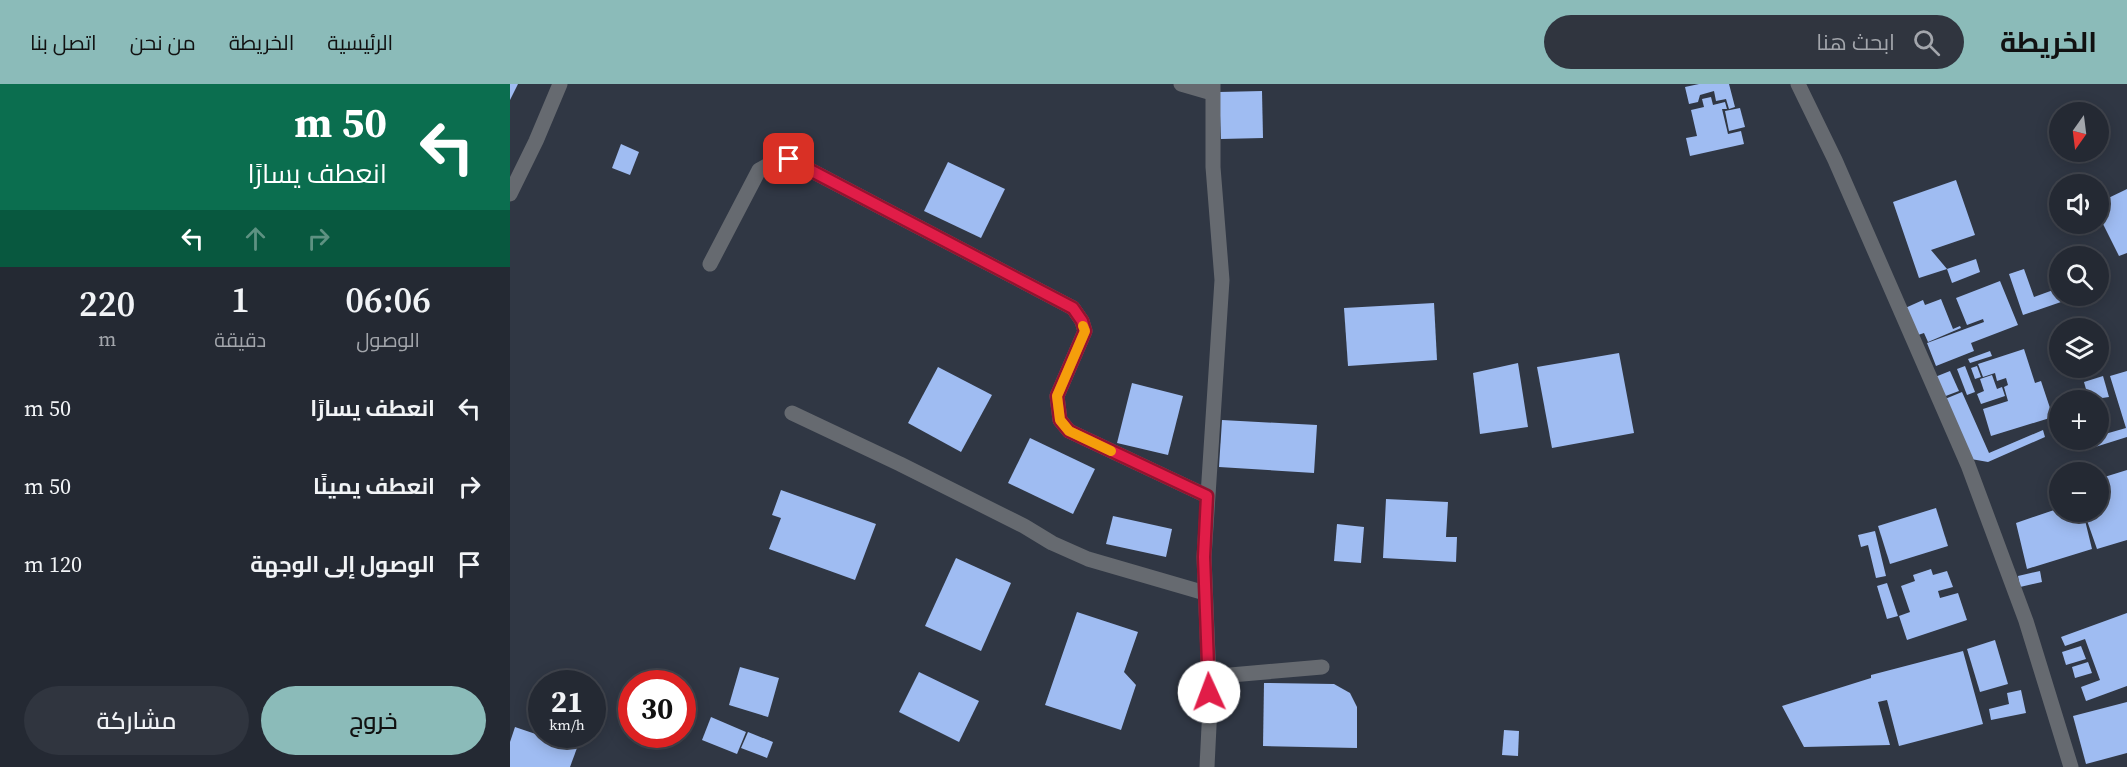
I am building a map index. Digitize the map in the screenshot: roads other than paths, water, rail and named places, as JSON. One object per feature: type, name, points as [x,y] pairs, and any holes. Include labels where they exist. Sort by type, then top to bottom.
[{"type":"street","points":[[510,194],[560,84]]},
{"type":"street","points":[[1181,84],[1212,88],[1213,167],[1222,280],[1204,557],[1210,706],[1207,767]]},
{"type":"street","points":[[1798,84],[1835,160],[1968,465],[2026,621],[2072,767]]},
{"type":"street","points":[[710,264],[759,170],[774,162],[789,159],[1073,308],[1082,321],[1085,331],[1057,396],[1060,420],[1069,431],[1207,496]]},
{"type":"street","points":[[792,413],[900,464],[1024,526],[1052,543],[1088,559],[1205,592]]},
{"type":"street","points":[[1208,677],[1322,667]]}]
